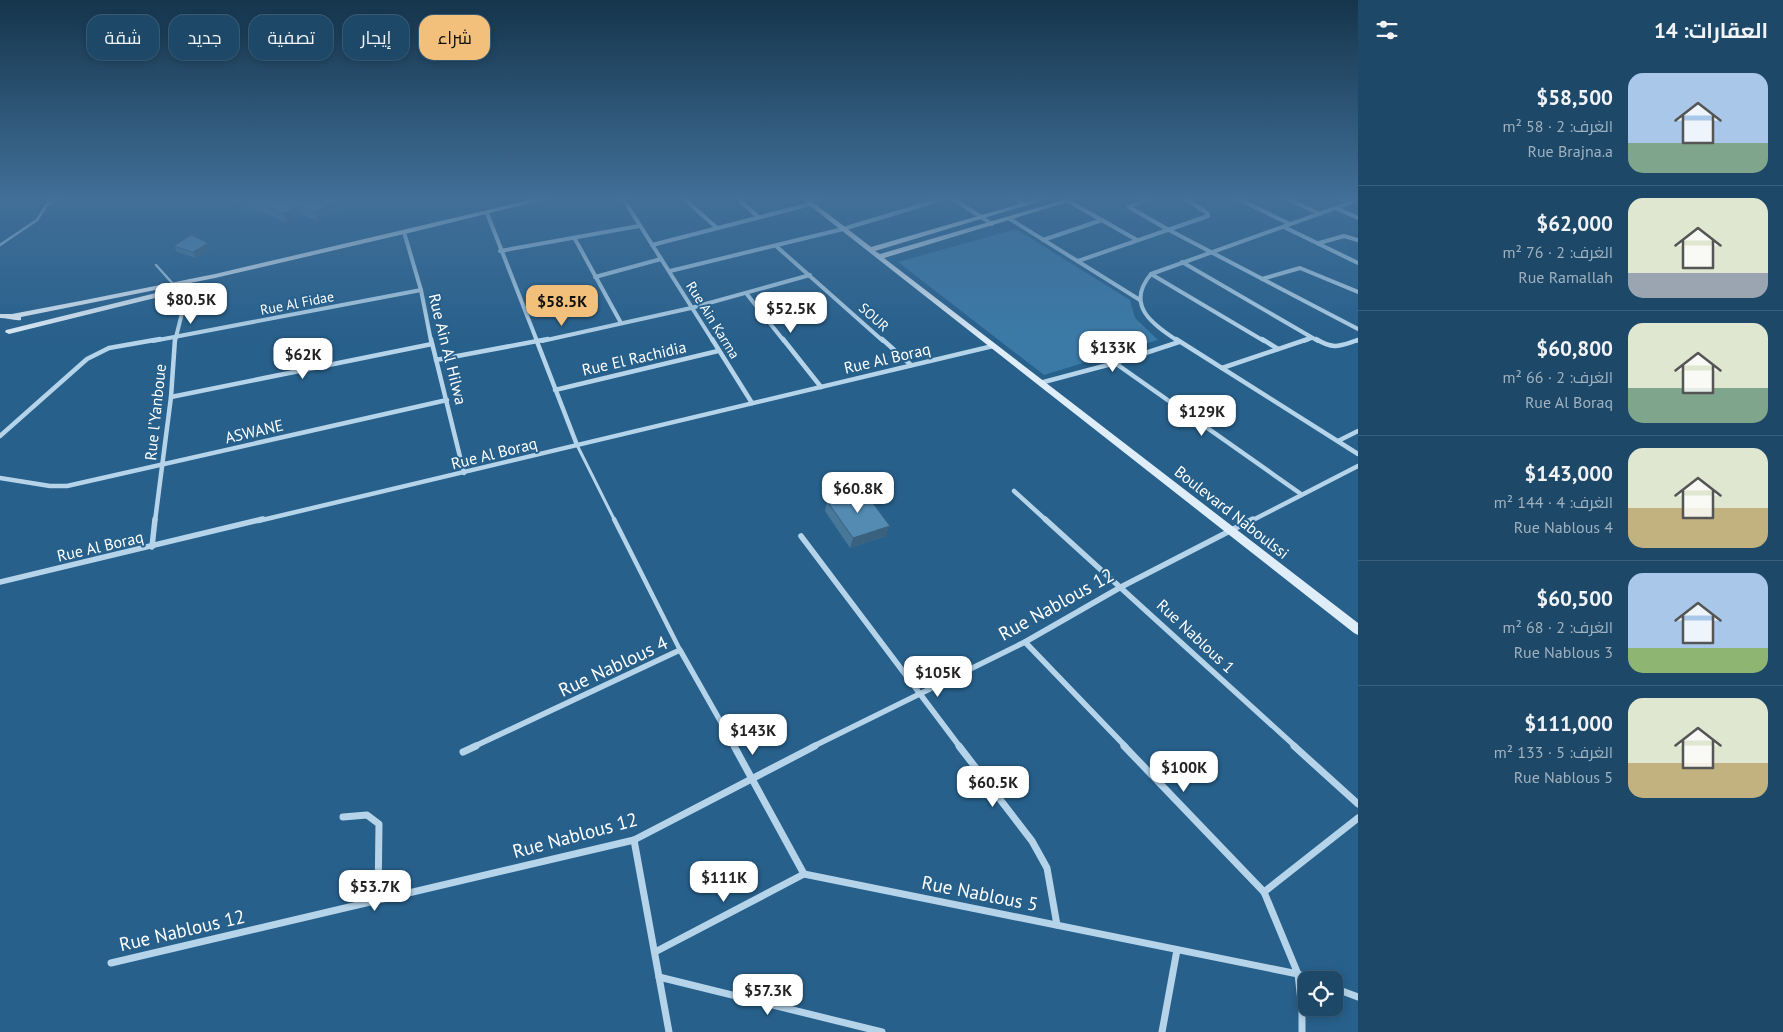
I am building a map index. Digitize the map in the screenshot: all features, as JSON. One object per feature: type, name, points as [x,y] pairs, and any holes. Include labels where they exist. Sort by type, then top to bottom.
[{"type":"street","points":[[0,336],[190,284],[349,245]]},
{"type":"street","name":"Rue Ain Al Hilwa","points":[[408,245],[421,290],[432,344],[464,473]]},
{"type":"street","points":[[498,245],[577,445]]},
{"type":"street","points":[[500,251],[536,245]]},
{"type":"street","points":[[578,245],[621,323]]},
{"type":"street","name":"Rue Ain Karma","points":[[652,245],[752,403]]},
{"type":"street","points":[[670,271],[779,245]]},
{"type":"street","name":"Boulevard Naboulssi","points":[[864,245],[1358,630]]},
{"type":"street","points":[[870,250],[886,245]]},
{"type":"street","points":[[878,257],[919,245]]},
{"type":"street","points":[[1052,245],[1140,300]]},
{"type":"street","points":[[1078,261],[1123,245]]},
{"type":"street","points":[[1197,245],[1358,329]]},
{"type":"street","points":[[1230,245],[1151,274],[1141,286],[1140,300],[1145,313],[1152,322],[1179,342],[1358,454]]},
{"type":"street","points":[[1322,245],[1358,262]]},
{"type":"street","name":"SOUR","points":[[776,246],[911,365]]},
{"type":"street","points":[[595,277],[661,260]]},
{"type":"street","points":[[1182,262],[1332,348],[1358,340]]},
{"type":"street","points":[[1262,279],[1300,268],[1358,292]]},
{"type":"street","points":[[1151,274],[1278,349]]},
{"type":"street","points":[[436,360],[536,342],[691,308],[810,275]]},
{"type":"street","points":[[0,316],[12,316],[95,302],[174,285],[190,284]]},
{"type":"street","name":"Rue l’Yanboue","points":[[152,547],[171,397],[175,337],[190,284]]},
{"type":"street","name":"Rue Al Fidae","points":[[0,436],[93,354],[109,348],[421,290]]},
{"type":"street","points":[[746,292],[821,387]]},
{"type":"street","points":[[9,332],[20,322],[16,317],[12,316]]},
{"type":"street","points":[[1222,368],[1312,338]]},
{"type":"street","points":[[1040,383],[1179,342]]},
{"type":"street","points":[[171,397],[432,344]]},
{"type":"street","name":"Rue Al Boraq","points":[[0,582],[993,346]]},
{"type":"street","name":"Rue El Rachidia","points":[[555,390],[718,351]]},
{"type":"street","points":[[1115,362],[1301,494]]},
{"type":"street","name":"ASWANE","points":[[0,478],[50,486],[67,486],[447,400]]},
{"type":"street","points":[[1338,441],[1358,431]]},
{"type":"street","name":"Rue Nablous 12","points":[[111,963],[634,840],[752,777],[1025,642],[1121,587],[1229,530],[1358,466]]},
{"type":"street","name":"Rue Nablous 1","points":[[1014,491],[1358,804]]},
{"type":"street","points":[[801,536],[1042,855],[1050,879],[1057,926]]},
{"type":"street","points":[[1025,642],[1264,892],[1298,974]]},
{"type":"street","name":"Rue Nablous 4","points":[[463,752],[680,650],[804,874]]},
{"type":"street","points":[[343,817],[367,814],[374,816],[379,824],[378,900]]},
{"type":"street","points":[[1264,892],[1358,818]]},
{"type":"street","points":[[634,840],[669,1032]]},
{"type":"street","points":[[655,952],[804,874]]},
{"type":"street","name":"Rue Nablous 5","points":[[804,874],[1298,974]]},
{"type":"street","points":[[1162,1032],[1177,950]]},
{"type":"street","points":[[659,977],[882,1032]]},
{"type":"street","points":[[1343,991],[1358,996]]},
{"type":"street","points":[[1302,1016],[1302,1032]]},
{"type":"lane","points":[[156,265],[174,285]]},
{"type":"lane","points":[[577,445],[680,650]]},
{"type":"shaded area","points":[[958,245],[1042,245],[1130,300],[1135,318],[1158,340],[1044,375],[898,262]]},
{"type":"building","points":[[175,245],[204,245],[193,252],[174,246]]},
{"type":"building","points":[[863,490],[890,526],[853,538],[827,501]]}]
